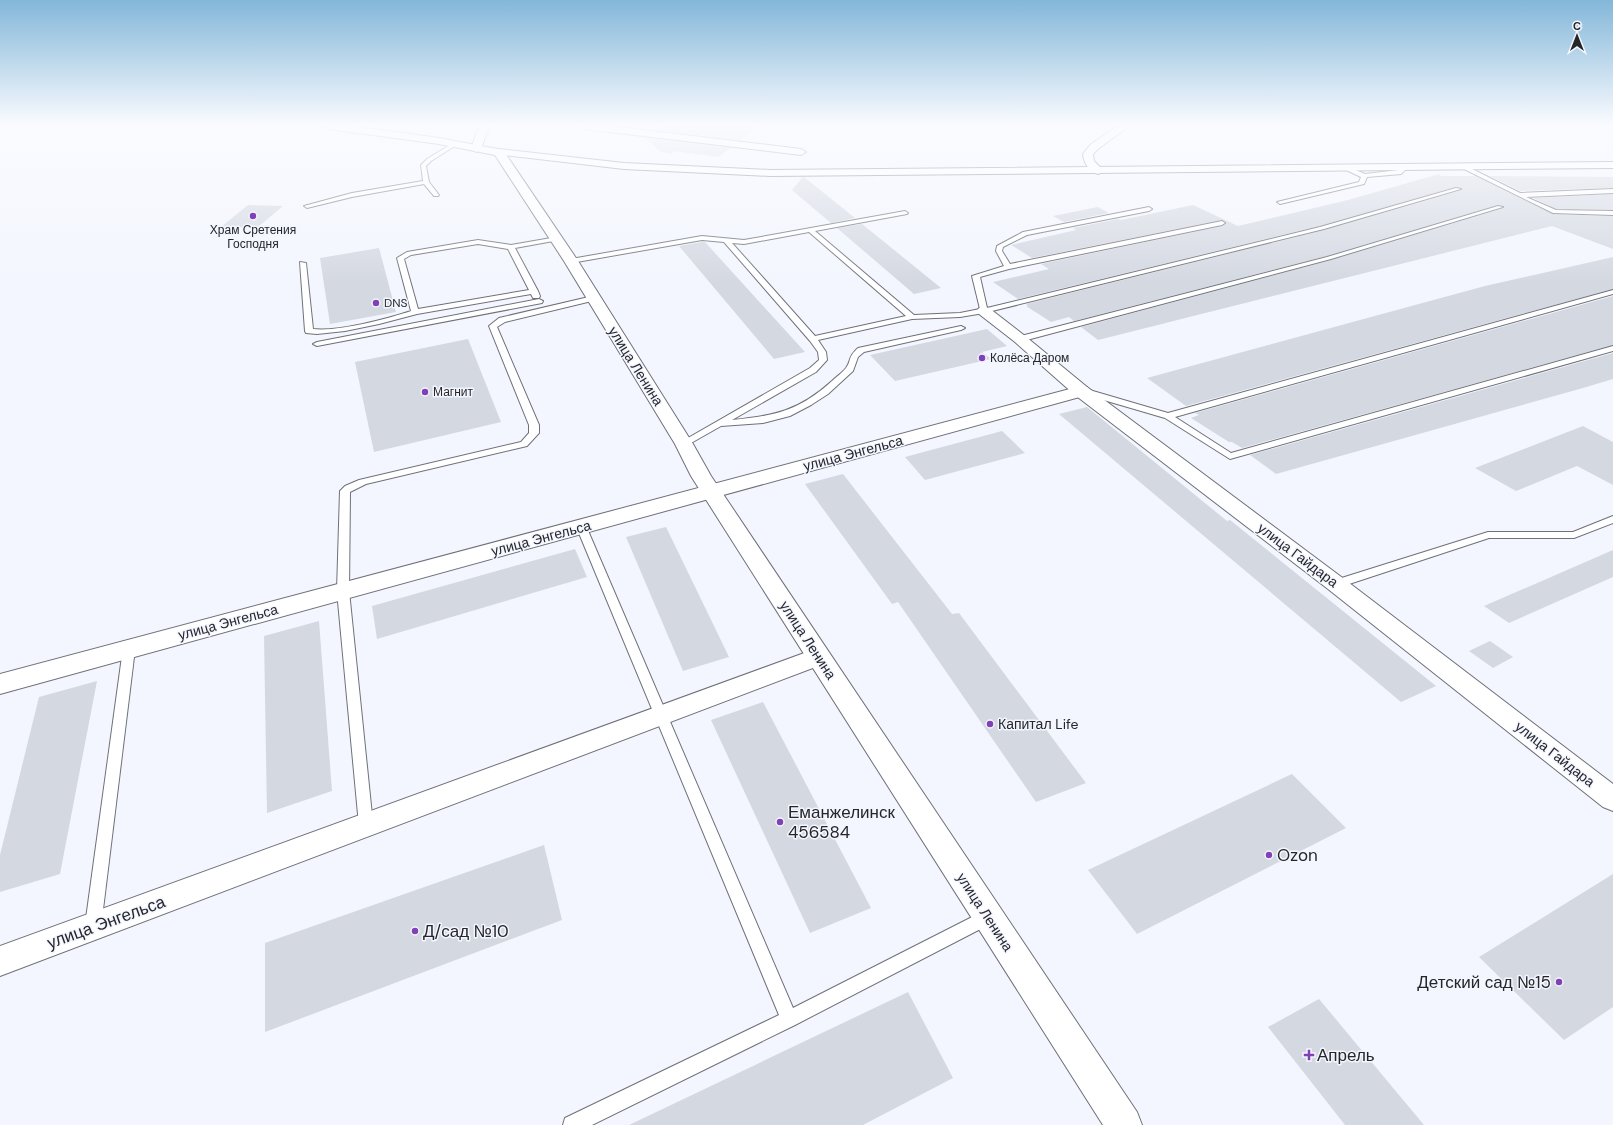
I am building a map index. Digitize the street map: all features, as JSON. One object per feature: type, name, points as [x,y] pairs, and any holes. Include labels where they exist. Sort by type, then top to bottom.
[{"type":"street","name":"улица Ленина","points":[[516,178],[571,261],[684,444],[701,476],[713,492],[818,656],[1124,1125]]},
{"type":"street","name":"улица Гайдара","points":[[984,312],[1020,339],[1081,391],[1336,584],[1613,799]]},
{"type":"street","name":"улица Энгельса","points":[[0,684],[581,526],[713,492],[1081,391]]},
{"type":"street","name":"улица Энгельса","points":[[0,961],[818,656]]},
{"type":"lane","points":[[425,178],[426,182],[436,195]]},
{"type":"lane","points":[[1280,202],[1362,183],[1363,178]]},
{"type":"lane","points":[[1486,178],[1555,212],[1613,213]]},
{"type":"lane","points":[[307,206],[352,195],[426,182]]},
{"type":"lane","points":[[813,339],[912,317],[960,315],[984,312],[1322,228],[1458,189]]},
{"type":"lane","points":[[1518,195],[1613,191]]},
{"type":"lane","points":[[1020,339],[1329,258],[1500,207]]},
{"type":"lane","points":[[1008,267],[999,251],[1000,246],[1025,233],[1149,209]]},
{"type":"lane","points":[[571,261],[702,238],[744,242],[905,213]]},
{"type":"lane","points":[[984,312],[976,276],[1008,267],[1222,223]]},
{"type":"lane","points":[[810,230],[912,317]]},
{"type":"lane","points":[[416,312],[400,258],[403,255],[478,242],[510,247],[557,240]]},
{"type":"lane","points":[[684,444],[813,370],[823,360],[822,352],[813,339],[726,240]]},
{"type":"lane","points":[[510,247],[541,305]]},
{"type":"lane","points":[[302,263],[309,331],[322,332],[390,320],[416,312],[534,291]]},
{"type":"lane","points":[[1168,416],[1613,292]]},
{"type":"lane","points":[[317,344],[541,305],[593,298]]},
{"type":"lane","points":[[366,825],[343,591],[345,491],[363,482],[524,444],[531,438],[534,433],[534,425],[493,326],[502,320],[541,305]]},
{"type":"lane","points":[[718,424],[763,420],[787,414],[825,392],[850,369],[854,356],[861,350],[961,328]]},
{"type":"lane","points":[[1081,391],[1168,416],[1230,456],[1613,348]]},
{"type":"lane","points":[[1336,584],[1488,535],[1574,535],[1613,519]]},
{"type":"lane","points":[[581,526],[789,1020]]},
{"type":"lane","points":[[93,926],[129,649]]},
{"type":"lane","points":[[572,1125],[789,1020],[988,917]]},
{"type":"building","points":[[802,178],[806,178],[855,218],[831,223],[792,190]]},
{"type":"building","points":[[1423,178],[1481,178],[1553,214],[1613,216],[1613,249],[1552,226],[1098,340],[1081,327],[1331,260],[1504,208],[1503,206],[1498,205],[1327,256],[1074,321],[1069,317],[1051,322],[1026,306],[1028,306],[1026,304],[1324,230],[1462,190],[1461,188],[1456,187],[1320,226],[1018,299],[993,282],[1049,269],[1041,264],[1222,226],[1226,223],[1222,220],[1032,258],[1011,245],[1076,230],[1073,228],[1193,205],[1238,226],[1348,200]]},
{"type":"building","points":[[1495,178],[1613,178],[1613,188],[1520,191]]},
{"type":"building","points":[[1613,194],[1613,210],[1556,209],[1533,198]]},
{"type":"building","name":"Храм Сретения Господня","points":[[248,205],[283,206],[258,227],[221,227]]},
{"type":"building","points":[[1098,207],[1109,213],[1064,222],[1053,216]]},
{"type":"building","points":[[862,224],[941,288],[914,294],[837,228]]},
{"type":"building","points":[[705,242],[805,352],[774,359],[679,246]]},
{"type":"building","points":[[379,248],[396,312],[330,324],[320,258]]},
{"type":"building","points":[[1613,257],[1613,289],[1186,406],[1147,378],[1485,286]]},
{"type":"building","points":[[1613,296],[1613,345],[1242,448],[1232,442],[1229,442],[1191,418],[1199,415],[1195,413]]},
{"type":"building","points":[[987,329],[1007,346],[982,352],[991,359],[895,381],[870,355]]},
{"type":"building","name":"Магнит","points":[[468,339],[501,422],[374,452],[355,362]]},
{"type":"building","points":[[1613,353],[1613,379],[1583,388],[1276,474],[1250,455]]},
{"type":"building","points":[[1087,407],[1227,521],[1230,520],[1436,686],[1401,702],[1059,414]]},
{"type":"building","points":[[1583,426],[1613,442],[1613,485],[1577,466],[1516,491],[1475,468]]},
{"type":"building","points":[[1002,431],[1025,453],[925,480],[905,457]]},
{"type":"building","points":[[843,474],[952,614],[959,613],[1086,783],[1036,802],[898,602],[892,604],[805,484]]},
{"type":"building","points":[[666,527],[729,657],[683,671],[626,537]]},
{"type":"building","points":[[575,549],[587,577],[377,639],[372,606]]},
{"type":"building","points":[[1613,550],[1613,577],[1509,623],[1484,606]]},
{"type":"building","points":[[319,621],[332,791],[267,813],[264,636]]},
{"type":"building","points":[[1490,641],[1513,657],[1493,668],[1469,651]]},
{"type":"building","points":[[97,681],[60,874],[0,892],[0,855],[39,697]]},
{"type":"building","points":[[763,702],[871,908],[810,933],[711,720]]},
{"type":"building","points":[[1292,774],[1346,828],[1137,934],[1088,870]]},
{"type":"building","name":"Д/сад №10","points":[[544,845],[562,920],[265,1032],[265,943]]},
{"type":"building","name":"Детский сад №15","points":[[1613,874],[1613,1007],[1564,1040],[1479,957]]},
{"type":"building","points":[[908,992],[953,1078],[863,1125],[629,1125]]},
{"type":"building","points":[[1319,999],[1424,1125],[1345,1125],[1268,1027]]},
{"type":"place","name":"Храм Сретения Господня","points":[[253,216]]},
{"type":"place","name":"DNS","points":[[376,303]]},
{"type":"place","name":"Колёса Даром","points":[[982,358]]},
{"type":"place","name":"Магнит","points":[[425,392]]},
{"type":"place","name":"Капитал Life","points":[[990,724]]},
{"type":"place","name":"Еманжелинск 456584","points":[[780,822]]},
{"type":"place","name":"Ozon","points":[[1269,855]]},
{"type":"place","name":"Д/сад №10","points":[[415,931]]},
{"type":"place","name":"Детский сад №15","points":[[1559,982]]},
{"type":"place","name":"Апрель","points":[[1309,1055]]}]
